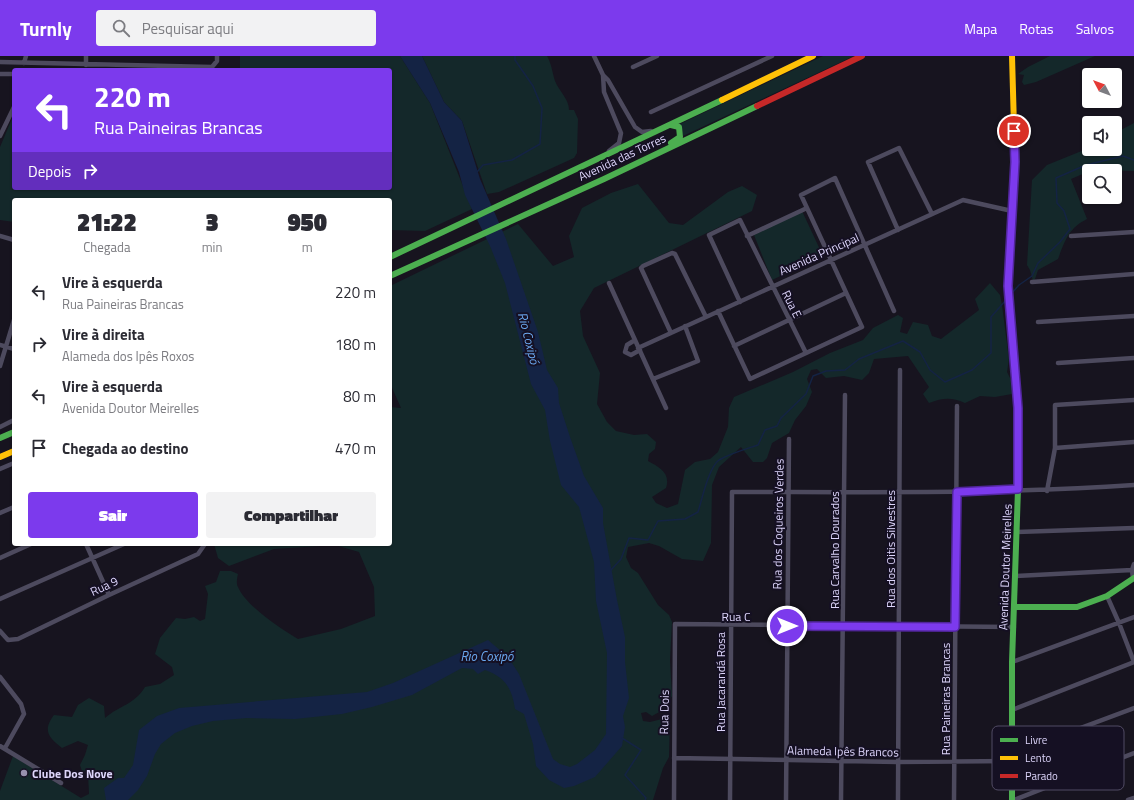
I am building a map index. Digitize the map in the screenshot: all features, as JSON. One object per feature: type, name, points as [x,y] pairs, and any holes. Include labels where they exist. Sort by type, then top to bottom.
[{"type":"main road","name":"Avenida das Torres","points":[[392,256],[671,125],[813,56]]},
{"type":"main road","name":"Avenida das Torres","points":[[392,275],[604,179],[862,56]]},
{"type":"main road","name":"Avenida Doutor Meirelles","points":[[1007,56],[1012,70]]},
{"type":"main road","name":"Avenida Doutor Meirelles","points":[[1012,56],[1015,162],[1008,286],[1018,408],[1018,489],[1012,662],[1012,726]]},
{"type":"main road","points":[[604,179],[633,161],[675,141],[680,137],[681,132],[679,127],[671,125]]},
{"type":"main road","points":[[0,438],[12,433]]},
{"type":"main road","points":[[0,457],[12,452]]},
{"type":"main road","points":[[1015,606],[1077,607],[1107,596],[1134,578]]},
{"type":"main road","name":"Avenida Doutor Meirelles","points":[[1012,790],[1013,800]]},
{"type":"street","points":[[24,63],[26,56]]},
{"type":"street","points":[[86,56],[86,65]]},
{"type":"street","points":[[0,62],[212,67],[217,61],[217,56]]},
{"type":"street","points":[[594,56],[603,75],[608,80],[630,120],[639,130],[647,132],[662,126],[671,125]]},
{"type":"street","points":[[633,67],[657,56]]},
{"type":"street","points":[[651,112],[772,56]]},
{"type":"street","points":[[0,74],[12,74]]},
{"type":"street","points":[[591,163],[616,146],[619,143],[621,135],[604,92],[603,75]]},
{"type":"street","points":[[0,136],[12,111]]},
{"type":"street","points":[[898,230],[868,162],[899,148],[932,214]]},
{"type":"street","points":[[718,312],[750,379],[862,328],[801,195],[835,178],[894,311]]},
{"type":"street","name":"Avenida Principal","points":[[639,349],[685,326],[963,200],[1012,211]]},
{"type":"street","points":[[748,236],[807,208]]},
{"type":"street","name":"Rua E","points":[[740,302],[709,235],[740,220],[806,353]]},
{"type":"street","points":[[1071,236],[1134,232]]},
{"type":"street","points":[[0,236],[12,239]]},
{"type":"street","points":[[671,333],[642,268],[643,266],[672,253],[675,254],[706,317]]},
{"type":"street","points":[[1032,282],[1134,274]]},
{"type":"street","points":[[609,283],[666,408]]},
{"type":"street","points":[[734,346],[846,293]]},
{"type":"street","points":[[1038,322],[1134,316]]},
{"type":"street","points":[[653,379],[698,361],[685,326]]},
{"type":"street","points":[[0,366],[12,327]]},
{"type":"street","points":[[635,340],[627,345],[625,352],[631,354],[639,349]]},
{"type":"street","points":[[0,345],[12,348]]},
{"type":"street","points":[[1058,363],[1134,358]]},
{"type":"street","name":"Rua dos Oitis Silvestres","points":[[898,800],[901,492],[900,370]]},
{"type":"street","name":"Rua Carvalho Dourados","points":[[841,800],[844,626],[845,396]]},
{"type":"street","points":[[1047,491],[1055,448],[1055,405],[1134,400]]},
{"type":"street","name":"Rua Paineiras Brancas","points":[[954,800],[957,406]]},
{"type":"street","points":[[0,426],[12,421]]},
{"type":"street","name":"Rua dos Coqueiros Verdes","points":[[786,800],[787,492],[789,439]]},
{"type":"street","points":[[1055,448],[1134,442]]},
{"type":"street","points":[[0,469],[12,464]]},
{"type":"street","points":[[787,492],[957,492],[1018,489],[1047,491],[1134,485]]},
{"type":"street","name":"Rua Jacarandá Rosa","points":[[730,800],[732,492],[787,492]]},
{"type":"street","points":[[0,513],[12,508]]},
{"type":"street","points":[[1017,532],[1134,528]]},
{"type":"street","points":[[0,558],[27,546]]},
{"type":"street","points":[[87,546],[109,595]]},
{"type":"street","points":[[0,600],[120,546]]},
{"type":"street","name":"Rua 9","points":[[0,631],[8,640],[18,639],[198,554],[204,546]]},
{"type":"street","points":[[1134,564],[1132,570],[1134,578]]},
{"type":"street","points":[[1016,576],[1132,570]]},
{"type":"street","points":[[1012,710],[1134,662],[1120,623],[1107,596]]},
{"type":"street","points":[[1012,662],[1134,617]]},
{"type":"street","name":"Rua C","points":[[675,624],[730,626],[1014,627]]},
{"type":"street","name":"Rua Dois","points":[[674,800],[675,624]]},
{"type":"street","points":[[0,677],[21,704],[24,714],[5,748]]},
{"type":"street","points":[[1086,726],[1134,708]]},
{"type":"street","points":[[0,746],[61,783]]},
{"type":"street","points":[[1124,757],[1134,753]]},
{"type":"street","name":"Alameda Ipês Brancos","points":[[674,758],[898,762],[992,761]]},
{"type":"street","points":[[1013,800],[1039,790]]},
{"type":"street","points":[[1128,800],[1134,798]]},
{"type":"green space","points":[[240,56],[400,56],[430,103],[472,209],[425,231],[392,230],[392,198],[12,198],[12,222],[0,220],[0,147],[12,119],[12,190],[392,190],[392,68],[240,68]]},
{"type":"green space","points":[[422,56],[547,56],[555,81],[566,99],[569,110],[574,110],[578,119],[577,153],[574,158],[499,192],[487,194],[462,121],[444,102]]},
{"type":"green space","points":[[823,56],[854,56],[683,136],[680,124]]},
{"type":"green space","points":[[1050,56],[1095,56],[1036,82],[1024,85],[1022,82],[1024,75],[1018,74]]},
{"type":"green space","points":[[1134,123],[1134,171],[1122,171],[1122,164],[1082,164],[1082,174],[1071,179],[1087,219],[1076,226],[1068,235],[1058,259],[1038,270],[1033,281],[1027,265],[1032,180],[1047,165],[1082,151],[1082,156],[1122,156],[1122,129]]},
{"type":"green space","points":[[638,184],[669,223],[683,225],[728,192],[742,186],[757,195],[752,211],[594,288],[580,311],[583,336],[600,373],[597,404],[607,422],[616,431],[634,435],[647,434],[656,442],[655,449],[649,454],[648,461],[663,471],[667,478],[667,483],[666,488],[652,497],[656,503],[667,508],[678,504],[685,470],[695,462],[710,459],[718,452],[728,427],[729,408],[734,397],[793,372],[830,353],[863,340],[873,328],[898,315],[903,318],[900,332],[907,334],[913,322],[928,325],[932,336],[941,339],[979,310],[975,299],[990,283],[1000,295],[1009,359],[1007,372],[1012,382],[1012,394],[995,397],[980,396],[965,403],[947,399],[929,403],[923,394],[929,387],[908,356],[874,359],[869,373],[862,380],[844,376],[826,378],[817,369],[811,370],[807,379],[812,392],[806,406],[795,420],[789,433],[772,443],[767,458],[763,462],[753,462],[741,447],[719,467],[712,485],[711,543],[703,561],[682,559],[659,546],[649,543],[628,547],[626,557],[631,568],[638,573],[658,605],[669,615],[672,622],[670,660],[672,696],[663,710],[652,716],[646,712],[641,713],[643,721],[650,722],[670,717],[669,757],[663,768],[653,800],[0,800],[0,791],[13,756],[81,798],[89,794],[88,773],[82,771],[80,765],[88,745],[78,741],[62,748],[49,734],[48,726],[50,721],[54,715],[72,717],[78,705],[89,698],[104,706],[105,718],[136,698],[145,687],[160,684],[174,675],[172,667],[155,654],[160,638],[176,618],[185,619],[194,617],[200,621],[205,619],[208,594],[205,586],[216,582],[220,571],[231,571],[238,574],[237,586],[248,601],[273,623],[298,639],[341,629],[375,616],[374,587],[359,552],[338,546],[392,546],[392,407],[401,408],[392,388],[392,285],[518,224],[553,266],[574,257],[569,236],[582,208],[611,193]]},
{"type":"green space","points":[[802,211],[823,256],[772,280],[754,235]]},
{"type":"green space","points":[[215,546],[320,546],[274,549],[229,566],[218,558]]},
{"type":"water","name":"Rio Coxipó","points":[[400,56],[422,56],[444,102],[462,121],[480,179],[506,239],[538,332],[547,370],[558,388],[559,403],[584,476],[603,508],[603,523],[625,637],[625,662],[629,698],[623,716],[625,727],[622,746],[595,777],[574,786],[564,788],[549,780],[536,766],[533,744],[524,714],[515,709],[512,695],[506,684],[498,676],[485,670],[478,674],[473,669],[462,668],[412,695],[342,714],[295,719],[247,718],[213,721],[192,726],[175,733],[161,744],[155,754],[147,776],[138,790],[128,800],[106,800],[104,788],[118,778],[124,778],[133,765],[139,730],[157,716],[179,708],[367,692],[393,683],[488,640],[508,657],[519,674],[553,759],[560,764],[570,767],[577,764],[595,750],[606,734],[607,653],[596,601],[594,562],[579,507],[561,485],[550,441],[545,410],[531,384],[505,283],[490,246],[465,195],[459,172],[430,103]]},
{"type":"waterway","points":[[477,172],[483,165],[512,160],[540,144],[542,108],[533,86],[515,60],[515,56]]},
{"type":"waterway","points":[[1011,294],[1019,285],[1032,276],[1038,263],[1060,242],[1070,229],[1064,211],[1057,203],[1056,178],[1086,165],[1123,156],[1134,160]]},
{"type":"waterway","points":[[611,570],[621,559],[629,538],[648,540],[658,521],[685,519],[698,512],[706,484],[715,464],[728,455],[758,445],[765,430],[777,426],[781,418],[806,394],[813,376],[826,371],[845,370],[859,359],[903,341],[920,352],[930,370],[945,382],[972,370],[991,353],[991,317],[1006,300]]},
{"type":"waterway","points":[[622,738],[641,750],[625,775],[646,798],[645,800]]},
{"type":"traffic: fast","points":[[392,256],[722,100]]},
{"type":"traffic: fast","points":[[392,275],[604,179],[757,106]]},
{"type":"traffic: fast","points":[[671,125],[679,127],[680,137],[671,143]]},
{"type":"traffic: fast","points":[[1010,312],[1018,408],[1018,489],[1012,662],[1012,726]]},
{"type":"traffic: fast","points":[[0,438],[12,433]]},
{"type":"traffic: fast","points":[[1015,607],[1077,607],[1107,596],[1134,578]]},
{"type":"traffic: fast","points":[[1012,790],[1012,800]]},
{"type":"traffic: slow","points":[[722,100],[813,56]]},
{"type":"traffic: slow","points":[[1010,312],[1008,286],[1015,162],[1012,56]]},
{"type":"traffic: slow","points":[[0,457],[12,452]]},
{"type":"traffic: jam","points":[[757,106],[862,56]]},
{"type":"place","name":"Clube Dos Nove","points":[[24,773]]},
{"type":"route","points":[[787,626],[955,627],[957,492],[1018,489],[1018,408],[1008,297],[1015,162],[1014,131]]}]
